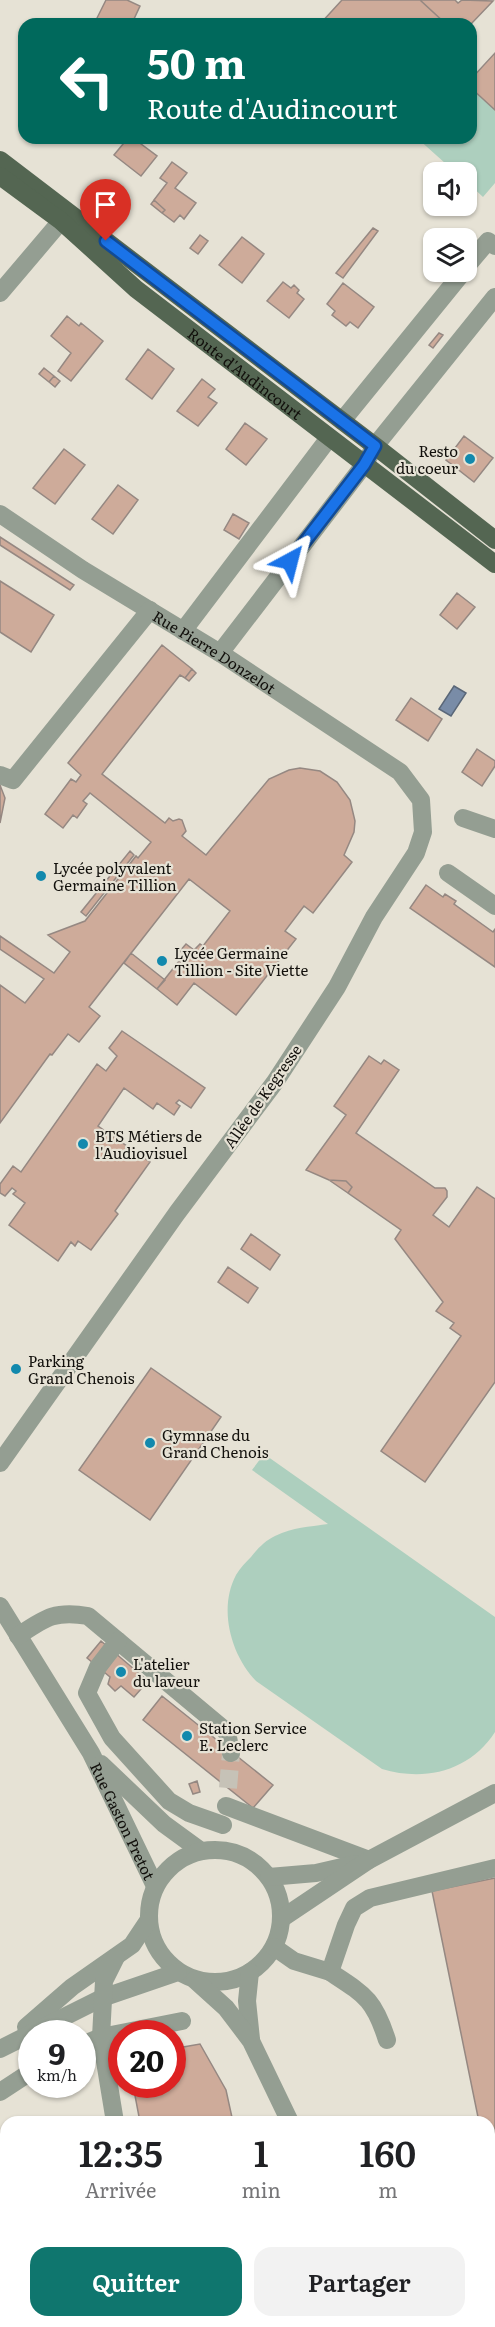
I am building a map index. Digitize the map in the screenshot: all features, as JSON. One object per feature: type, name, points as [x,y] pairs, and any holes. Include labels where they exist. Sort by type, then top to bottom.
[{"type":"main road","name":"Route d'Audincourt","points":[[0,160],[495,540]]},
{"type":"main road","name":"Route d'Audincourt","points":[[0,176],[61,221],[136,289],[495,564]]},
{"type":"main road","points":[[329,438],[342,421]]},
{"type":"street","points":[[0,293],[61,221]]},
{"type":"street","points":[[477,254],[488,241],[495,246]]},
{"type":"street","points":[[342,421],[455,282]]},
{"type":"street","points":[[220,653],[364,465],[375,446],[495,297]]},
{"type":"street","points":[[183,630],[329,438]]},
{"type":"street","name":"Rue Pierre Donzelot","points":[[0,514],[83,570],[220,653],[400,772],[421,800]]},
{"type":"street","points":[[0,775],[13,780],[150,610]]},
{"type":"street","name":"Allée de Kegresse","points":[[0,1463],[177,1213],[275,1083],[337,987],[374,917],[416,853],[423,832],[421,800]]},
{"type":"street","points":[[464,818],[495,829]]},
{"type":"street","points":[[448,873],[495,906]]},
{"type":"street","name":"Rue Gaston Pretot","points":[[0,1606],[91,1753],[156,1886]]},
{"type":"street","points":[[18,1635],[48,1616],[71,1613],[88,1616],[227,1732],[231,1753]]},
{"type":"street","points":[[118,1641],[98,1667],[87,1693],[112,1738],[169,1802],[224,1825]]},
{"type":"street","name":"Rue Gaston Pretot","points":[[91,1753],[164,1824],[201,1851]]},
{"type":"street","points":[[281,1919],[369,1860],[495,1793]]},
{"type":"street","points":[[220,1850],[227,1797],[369,1860]]},
{"type":"street","points":[[195,1980],[214,1982],[233,1980],[260,1965],[274,1947],[281,1919],[279,1896],[268,1877],[255,1863],[239,1854],[220,1850],[201,1851],[183,1858],[167,1870],[156,1886],[150,1903],[148,1921],[153,1941],[164,1958],[178,1972],[195,1980],[226,2008],[251,2041],[287,2116]]},
{"type":"street","points":[[268,1877],[316,1873],[369,1860]]},
{"type":"street","points":[[330,1972],[354,1908],[370,1898],[495,1868]]},
{"type":"street","points":[[2,2048],[72,1987],[132,1945],[148,1921]]},
{"type":"street","points":[[274,1947],[294,1961],[330,1972],[366,1996],[380,2018],[387,2040]]},
{"type":"street","points":[[114,2116],[101,2037],[104,1981],[116,1957]]},
{"type":"street","points":[[2,2048],[102,1998],[178,1972]]},
{"type":"street","points":[[250,1972],[247,2001],[251,2041]]},
{"type":"street","points":[[96,2039],[108,2036]]},
{"type":"street","points":[[0,2092],[18,2080]]},
{"type":"green space","points":[[477,94],[495,110],[495,183],[483,197],[477,191],[477,162],[444,162],[424,144],[477,144]]},
{"type":"green space","points":[[264,1454],[495,1617],[495,1732],[473,1756],[445,1770],[430,1773],[398,1773],[382,1769],[256,1681],[247,1670],[234,1645],[228,1617],[228,1602],[236,1575],[259,1548],[272,1538],[295,1529],[328,1524],[252,1470]]},
{"type":"water","points":[[454,686],[466,693],[451,716],[439,709]]},
{"type":"building","points":[[106,0],[127,0],[140,6],[134,18],[97,18]]},
{"type":"building","points":[[342,0],[420,0],[440,18],[326,18]]},
{"type":"building","points":[[420,0],[455,0],[458,3],[462,0],[493,1],[477,18],[440,18]]},
{"type":"building","points":[[495,53],[495,110],[477,94],[477,72]]},
{"type":"building","points":[[123,144],[141,144],[157,156],[141,176],[114,155]]},
{"type":"building","points":[[172,162],[187,173],[175,188],[196,203],[184,219],[180,215],[174,222],[162,213],[165,210],[154,200],[167,183],[160,178]]},
{"type":"building","points":[[154,200],[165,210],[162,213],[151,204]]},
{"type":"building","points":[[373,228],[378,231],[343,278],[336,273]]},
{"type":"building","points":[[200,235],[208,241],[198,254],[190,248]]},
{"type":"building","points":[[242,237],[264,254],[242,283],[219,265]]},
{"type":"building","points":[[283,282],[291,288],[294,285],[299,290],[297,293],[304,299],[289,318],[267,301]]},
{"type":"building","points":[[343,283],[374,307],[358,328],[350,322],[346,326],[332,315],[335,311],[327,304]]},
{"type":"building","points":[[67,316],[79,326],[81,323],[103,341],[71,381],[58,371],[71,353],[51,336]]},
{"type":"building","points":[[439,333],[443,335],[433,348],[429,345]]},
{"type":"building","points":[[148,349],[174,369],[152,399],[126,379]]},
{"type":"building","points":[[44,368],[54,376],[49,382],[39,374]]},
{"type":"building","points":[[54,376],[60,381],[55,387],[49,382]]},
{"type":"building","points":[[202,379],[215,389],[208,397],[217,403],[198,426],[177,411]]},
{"type":"building","points":[[245,423],[267,439],[246,465],[226,449]]},
{"type":"building","name":"Resto du coeur","points":[[464,436],[493,458],[474,482],[446,460]]},
{"type":"building","points":[[64,449],[85,465],[55,504],[33,488]]},
{"type":"building","points":[[118,485],[138,500],[113,534],[92,519]]},
{"type":"building","points":[[233,514],[249,523],[239,539],[224,530]]},
{"type":"building","points":[[0,537],[74,585],[70,590],[0,545]]},
{"type":"building","points":[[0,581],[54,615],[31,652],[0,632]]},
{"type":"building","points":[[457,593],[475,607],[457,629],[440,615]]},
{"type":"building","points":[[162,645],[192,669],[185,678],[180,675],[102,774],[165,823],[169,818],[173,821],[182,820],[186,831],[182,836],[206,855],[269,779],[300,768],[320,771],[337,782],[350,800],[355,821],[354,832],[344,855],[352,862],[313,913],[304,906],[285,931],[296,939],[236,1015],[194,983],[177,1005],[157,989],[179,961],[183,964],[188,958],[180,951],[186,944],[194,950],[200,944],[203,946],[230,911],[189,879],[89,1007],[100,1016],[79,1042],[68,1034],[52,1055],[50,1054],[0,1123],[0,985],[25,1003],[44,979],[0,949],[0,936],[54,973],[70,952],[48,935],[85,921],[136,856],[138,858],[151,842],[90,793],[83,801],[87,804],[77,818],[73,815],[63,828],[45,814],[71,779],[76,782],[81,775],[68,763]]},
{"type":"building","points":[[192,669],[196,673],[189,681],[185,678]]},
{"type":"building","points":[[411,698],[442,719],[428,741],[396,720]]},
{"type":"building","points":[[477,749],[495,761],[495,766],[482,786],[462,772]]},
{"type":"building","points":[[0,785],[5,798],[0,823]]},
{"type":"building","points":[[130,851],[134,855],[86,916],[81,912]]},
{"type":"building","points":[[426,885],[443,897],[445,894],[456,901],[454,904],[493,932],[495,929],[495,967],[410,908]]},
{"type":"building","points":[[131,953],[165,980],[157,989],[124,963]]},
{"type":"building","name":"BTS Métiers de l'Audiovisuel","points":[[122,1031],[205,1088],[191,1108],[179,1100],[176,1103],[180,1106],[174,1115],[157,1103],[153,1109],[124,1088],[98,1126],[150,1162],[115,1211],[118,1214],[91,1250],[78,1241],[75,1246],[71,1242],[58,1261],[9,1225],[25,1203],[13,1194],[16,1191],[12,1188],[5,1196],[0,1193],[0,1184],[13,1166],[21,1172],[97,1064],[106,1071],[117,1056],[109,1048]]},
{"type":"building","points":[[369,1056],[381,1064],[384,1060],[399,1070],[356,1133],[435,1188],[445,1188],[447,1197],[433,1215],[449,1227],[477,1187],[495,1199],[495,1382],[425,1482],[381,1451],[461,1336],[450,1328],[454,1323],[436,1311],[443,1302],[395,1239],[401,1230],[348,1193],[352,1187],[346,1181],[329,1180],[306,1170],[346,1115],[334,1106]]},
{"type":"building","points":[[329,1180],[346,1181],[352,1187],[348,1193]]},
{"type":"building","points":[[251,1234],[280,1255],[270,1270],[241,1249]]},
{"type":"building","points":[[228,1267],[258,1288],[248,1303],[218,1282]]},
{"type":"building","name":"Gymnase du Grand Chenois","points":[[151,1368],[221,1417],[150,1520],[79,1470]]},
{"type":"building","name":"L'atelier du laveur","points":[[101,1641],[148,1681],[134,1697],[121,1686],[115,1691],[108,1684],[110,1677],[87,1658]]},
{"type":"building","name":"Station Service E. Leclerc","points":[[162,1696],[273,1785],[253,1808],[143,1720]]},
{"type":"building","points":[[197,1781],[200,1792],[193,1794],[189,1784]]},
{"type":"building","points":[[495,1878],[495,2116],[478,2116],[432,1891]]},
{"type":"building","points":[[200,2044],[226,2090],[232,2116],[139,2116],[135,2098],[186,2098],[186,2046]]},
{"type":"tunnel","points":[[228,1788],[231,1753]]},
{"type":"place","name":"Resto du coeur","points":[[470,459]]},
{"type":"place","name":"Lycée polyvalent Germaine Tillion","points":[[41,876]]},
{"type":"place","name":"Lycée Germaine Tillion - Site Viette","points":[[162,961]]},
{"type":"place","name":"BTS Métiers de l'Audiovisuel","points":[[83,1144]]},
{"type":"place","name":"Parking Grand Chenois","points":[[16,1369]]},
{"type":"place","name":"Gymnase du Grand Chenois","points":[[150,1443]]},
{"type":"place","name":"L'atelier du laveur","points":[[121,1672]]},
{"type":"place","name":"Station Service E. Leclerc","points":[[187,1736]]},
{"type":"route","points":[[106,241],[375,446],[328,514],[290,561]]}]
